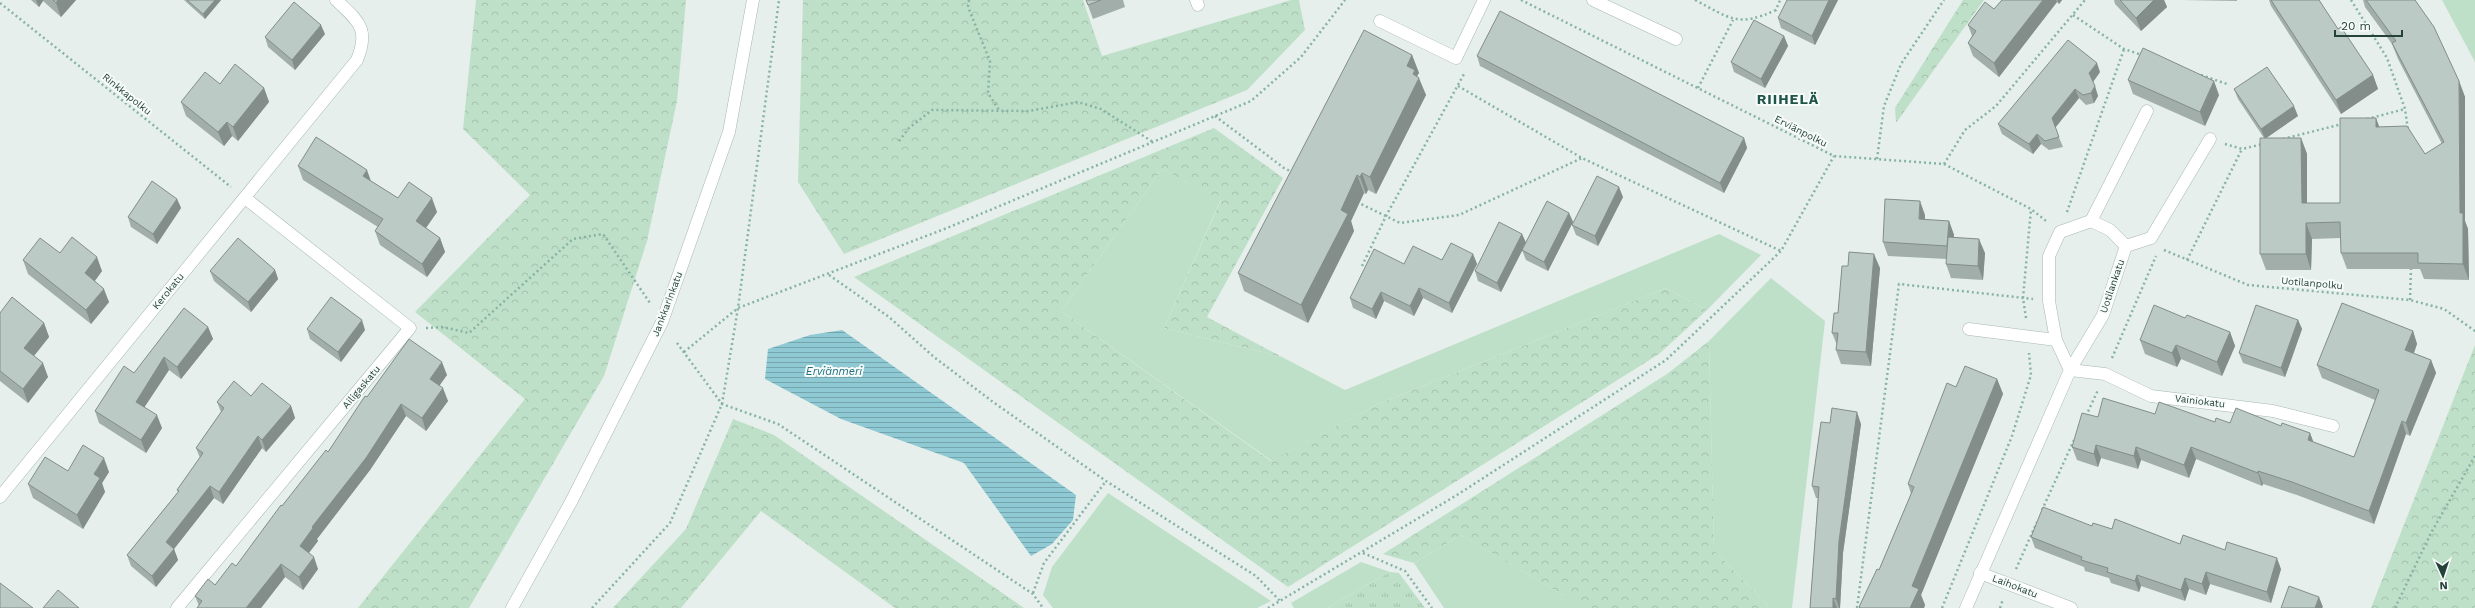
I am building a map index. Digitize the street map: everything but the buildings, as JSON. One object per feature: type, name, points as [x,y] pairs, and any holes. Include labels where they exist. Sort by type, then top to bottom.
[{"type":"street","name":"Kerokatu","points":[[0,497],[357,60],[364,43],[361,28],[336,0]]},
{"type":"street","name":"Jankkarinkatu","points":[[512,608],[571,502],[662,322],[729,132],[753,0]]},
{"type":"street","points":[[1380,20],[1456,58],[1484,0]]},
{"type":"street","points":[[1593,0],[1676,38]]},
{"type":"street","points":[[2070,370],[2056,340],[2049,301],[2049,256],[2060,232],[2091,221],[2147,111]]},
{"type":"street","points":[[2126,246],[2151,238],[2210,138]]},
{"type":"street","points":[[245,198],[410,328]]},
{"type":"street","name":"Uotilankatu","points":[[1966,608],[2070,370],[2103,315],[2126,246],[2110,230],[2091,221]]},
{"type":"street","name":"Ailigaskatu","points":[[178,608],[410,328]]},
{"type":"street","points":[[1969,329],[2056,340]]},
{"type":"street","name":"Vainiokatu","points":[[2070,370],[2105,374],[2151,396],[2273,411],[2333,426]]},
{"type":"street","name":"Laihokatu","points":[[1980,573],[2072,608]]},
{"type":"path","points":[[592,608],[670,523],[722,404],[738,308],[779,0]]},
{"type":"path","points":[[969,0],[968,7],[990,60],[988,93],[999,111]]},
{"type":"path","points":[[684,352],[738,308],[829,274],[1251,101],[1301,57],[1345,0]]},
{"type":"path","name":"Erviänpolku","points":[[1521,0],[1834,156],[1944,164],[2031,209],[2060,232]]},
{"type":"path","points":[[1695,0],[1733,20],[1755,20],[1776,10],[1780,0]]},
{"type":"path","points":[[1877,159],[1884,106],[1901,64],[1944,0]]},
{"type":"path","points":[[1944,164],[1964,130],[1996,106],[2085,0]]},
{"type":"path","points":[[2351,0],[2387,58],[2405,109],[2409,132]]},
{"type":"path","name":"Rinkkapolku","points":[[0,3],[245,198]]},
{"type":"path","points":[[2073,15],[2124,48],[2146,56]]},
{"type":"path","points":[[1698,88],[1733,20]]},
{"type":"path","points":[[2060,232],[2124,48]]},
{"type":"path","points":[[1362,266],[1386,216],[1465,72]]},
{"type":"path","points":[[2197,74],[2227,84]]},
{"type":"path","points":[[1458,86],[1582,158],[1781,251]]},
{"type":"path","points":[[898,141],[909,128],[932,110],[1029,111],[1078,102],[1101,109],[1154,142]]},
{"type":"path","points":[[2360,120],[2405,109]]},
{"type":"path","points":[[1215,116],[1284,168],[1298,175]]},
{"type":"path","points":[[2279,140],[2346,124]]},
{"type":"path","points":[[2210,138],[2242,149],[2264,144]]},
{"type":"path","points":[[2187,260],[2242,149]]},
{"type":"path","points":[[1268,608],[1362,553],[1666,360],[1781,251],[1834,156]]},
{"type":"path","points":[[1352,200],[1400,223],[1459,215],[1582,158]]},
{"type":"path","points":[[1942,608],[2012,436],[2031,375],[2023,298],[2031,209]]},
{"type":"path","points":[[410,328],[443,327],[468,333],[573,239],[603,234],[650,303]]},
{"type":"path","name":"Uotilanpolku","points":[[2105,374],[2159,248],[2248,285],[2410,300],[2444,309],[2475,331]]},
{"type":"path","points":[[2410,300],[2411,262]]},
{"type":"path","points":[[829,274],[889,317],[934,357],[993,402],[1106,481],[1256,576],[1280,601]]},
{"type":"path","points":[[1857,608],[1898,284],[2049,301]]},
{"type":"path","points":[[677,343],[722,404],[778,424],[1032,594],[1043,608]]},
{"type":"path","points":[[2085,417],[2105,374]]},
{"type":"path","points":[[2000,608],[2009,583],[2075,439]]},
{"type":"path","points":[[2395,608],[2431,534],[2475,456]]},
{"type":"path","points":[[1032,594],[1044,563],[1106,481]]},
{"type":"path","points":[[1362,553],[1405,571],[1432,608]]},
{"type":"green space","points":[[476,0],[686,0],[677,101],[647,241],[604,376],[469,608],[358,608],[525,399],[415,312],[530,195],[463,129]]},
{"type":"green space","points":[[803,0],[1083,0],[1102,56],[1291,0],[1299,0],[1305,30],[1247,90],[844,254],[798,182]]},
{"type":"green space","points":[[1963,0],[1984,0],[1896,123],[1895,108]]},
{"type":"green space","points":[[2442,0],[2475,0],[2475,62]]},
{"type":"green space","points":[[1214,128],[1283,178],[1207,317],[1282,357],[1164,328],[1221,200],[1162,169],[1061,311],[1271,461],[1378,404],[1666,288],[1707,310],[1659,354],[1288,587],[854,277]]},
{"type":"green space","points":[[1162,169],[1221,199],[1164,328],[1282,357],[1345,390],[1719,234],[1761,255],[1707,310],[1666,288],[1378,404],[1272,461],[1061,311]]},
{"type":"green space","points":[[1771,278],[1825,321],[1792,608],[1770,608],[1714,550],[1709,341]]},
{"type":"green space","points":[[1709,341],[1714,550],[1770,608],[1585,608],[1461,535],[1414,563],[1383,554],[1667,374]]},
{"type":"green space","points":[[2475,345],[2475,608],[2371,608]]},
{"type":"green space","points":[[733,419],[774,435],[1024,608],[895,608],[761,511],[681,608],[613,608],[686,529]]},
{"type":"green space","points":[[1108,493],[1271,601],[1257,608],[1053,608],[1043,595],[1052,567]]},
{"type":"green space","points":[[1461,535],[1585,608],[1444,608],[1414,563]]},
{"type":"green space","points":[[1361,562],[1390,572],[1327,608],[1294,608],[1291,603]]},
{"type":"green space","points":[[1390,572],[1399,573],[1425,608],[1327,608]]},
{"type":"water","name":"Erviänmeri","points":[[842,330],[1076,495],[1073,520],[1052,544],[1031,556],[964,463],[841,419],[765,379],[768,349],[810,335]]},
{"type":"district","name":"RIIHELÄ","points":[[1788,99]]}]
